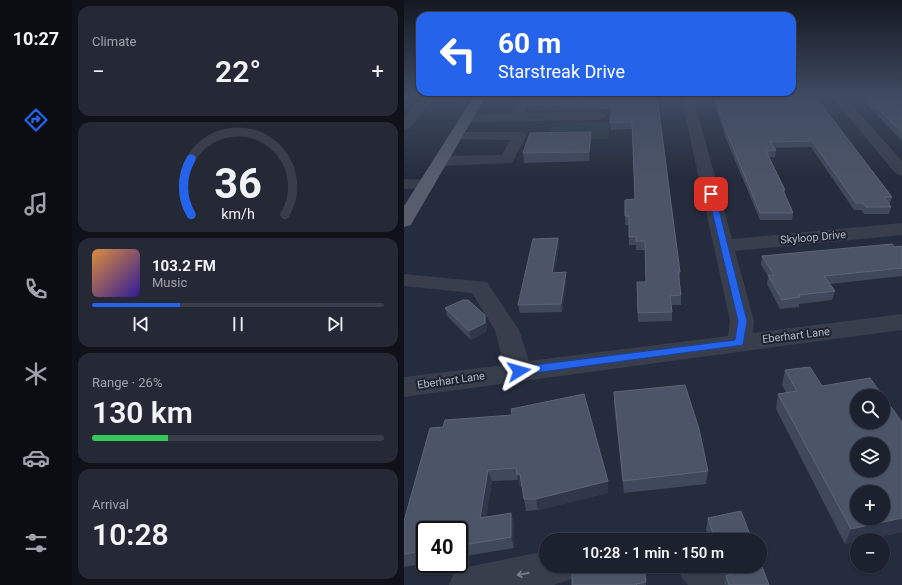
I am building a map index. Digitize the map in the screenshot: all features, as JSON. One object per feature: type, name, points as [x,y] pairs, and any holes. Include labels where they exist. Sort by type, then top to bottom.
[{"type":"main road","points":[[404,221],[464,123]]},
{"type":"street","points":[[694,123],[742,321],[740,342]]},
{"type":"street","points":[[861,123],[902,171]]},
{"type":"street","points":[[440,161],[507,160],[519,136],[457,136]]},
{"type":"street","points":[[404,184],[427,184]]},
{"type":"street","name":"Skyloop Drive","points":[[724,246],[902,229]]},
{"type":"street","points":[[404,280],[479,287],[507,330],[519,371]]},
{"type":"street","name":"Eberhart Lane","points":[[404,386],[902,322]]},
{"type":"street","points":[[467,585],[539,570]]},
{"type":"street","points":[[702,573],[712,585]]},
{"type":"shaded area","points":[[553,123],[610,123],[608,139],[548,139]]},
{"type":"building","points":[[632,123],[661,123],[680,272],[678,272],[681,295],[670,296],[672,312],[638,313],[637,282],[646,282],[645,241],[636,241],[636,236],[629,237],[629,216],[625,216],[625,200],[635,199]]},
{"type":"building","points":[[724,123],[836,123],[892,197],[884,197],[891,207],[866,207],[863,203],[856,203],[812,141],[770,142],[776,150],[766,151],[785,190],[783,190],[793,213],[760,213]]},
{"type":"building","points":[[893,123],[902,123],[902,133]]},
{"type":"building","points":[[591,132],[589,152],[523,153],[530,133]]},
{"type":"building","points":[[558,238],[552,273],[566,272],[561,304],[518,305],[533,239]]},
{"type":"building","points":[[892,244],[895,247],[902,246],[902,268],[824,276],[835,291],[799,295],[800,297],[782,300],[768,275],[774,275],[762,256]]},
{"type":"building","points":[[463,300],[468,300],[485,315],[485,323],[469,331],[445,308]]},
{"type":"building","points":[[810,367],[822,386],[870,378],[878,389],[850,389],[850,429],[890,429],[890,406],[902,422],[902,518],[890,521],[890,485],[850,485],[850,525],[870,525],[851,529],[778,394],[797,391],[785,370]]},
{"type":"building","points":[[685,385],[699,429],[708,471],[623,481],[614,392]]},
{"type":"building","points":[[584,394],[608,481],[536,499],[524,499],[520,474],[517,475],[516,468],[488,470],[480,518],[511,513],[511,537],[468,544],[468,521],[416,521],[416,552],[404,554],[404,521],[430,428],[443,427],[445,420],[512,415],[511,409]]},
{"type":"building","points":[[741,511],[749,533],[713,533],[708,518]]},
{"type":"building","points":[[572,573],[645,573],[646,582],[636,584],[637,585],[572,585]]},
{"type":"building","points":[[733,573],[764,573],[769,585],[729,585],[726,575],[732,575]]},
{"type":"route","points":[[519,371],[740,342],[742,321],[711,194]]}]
